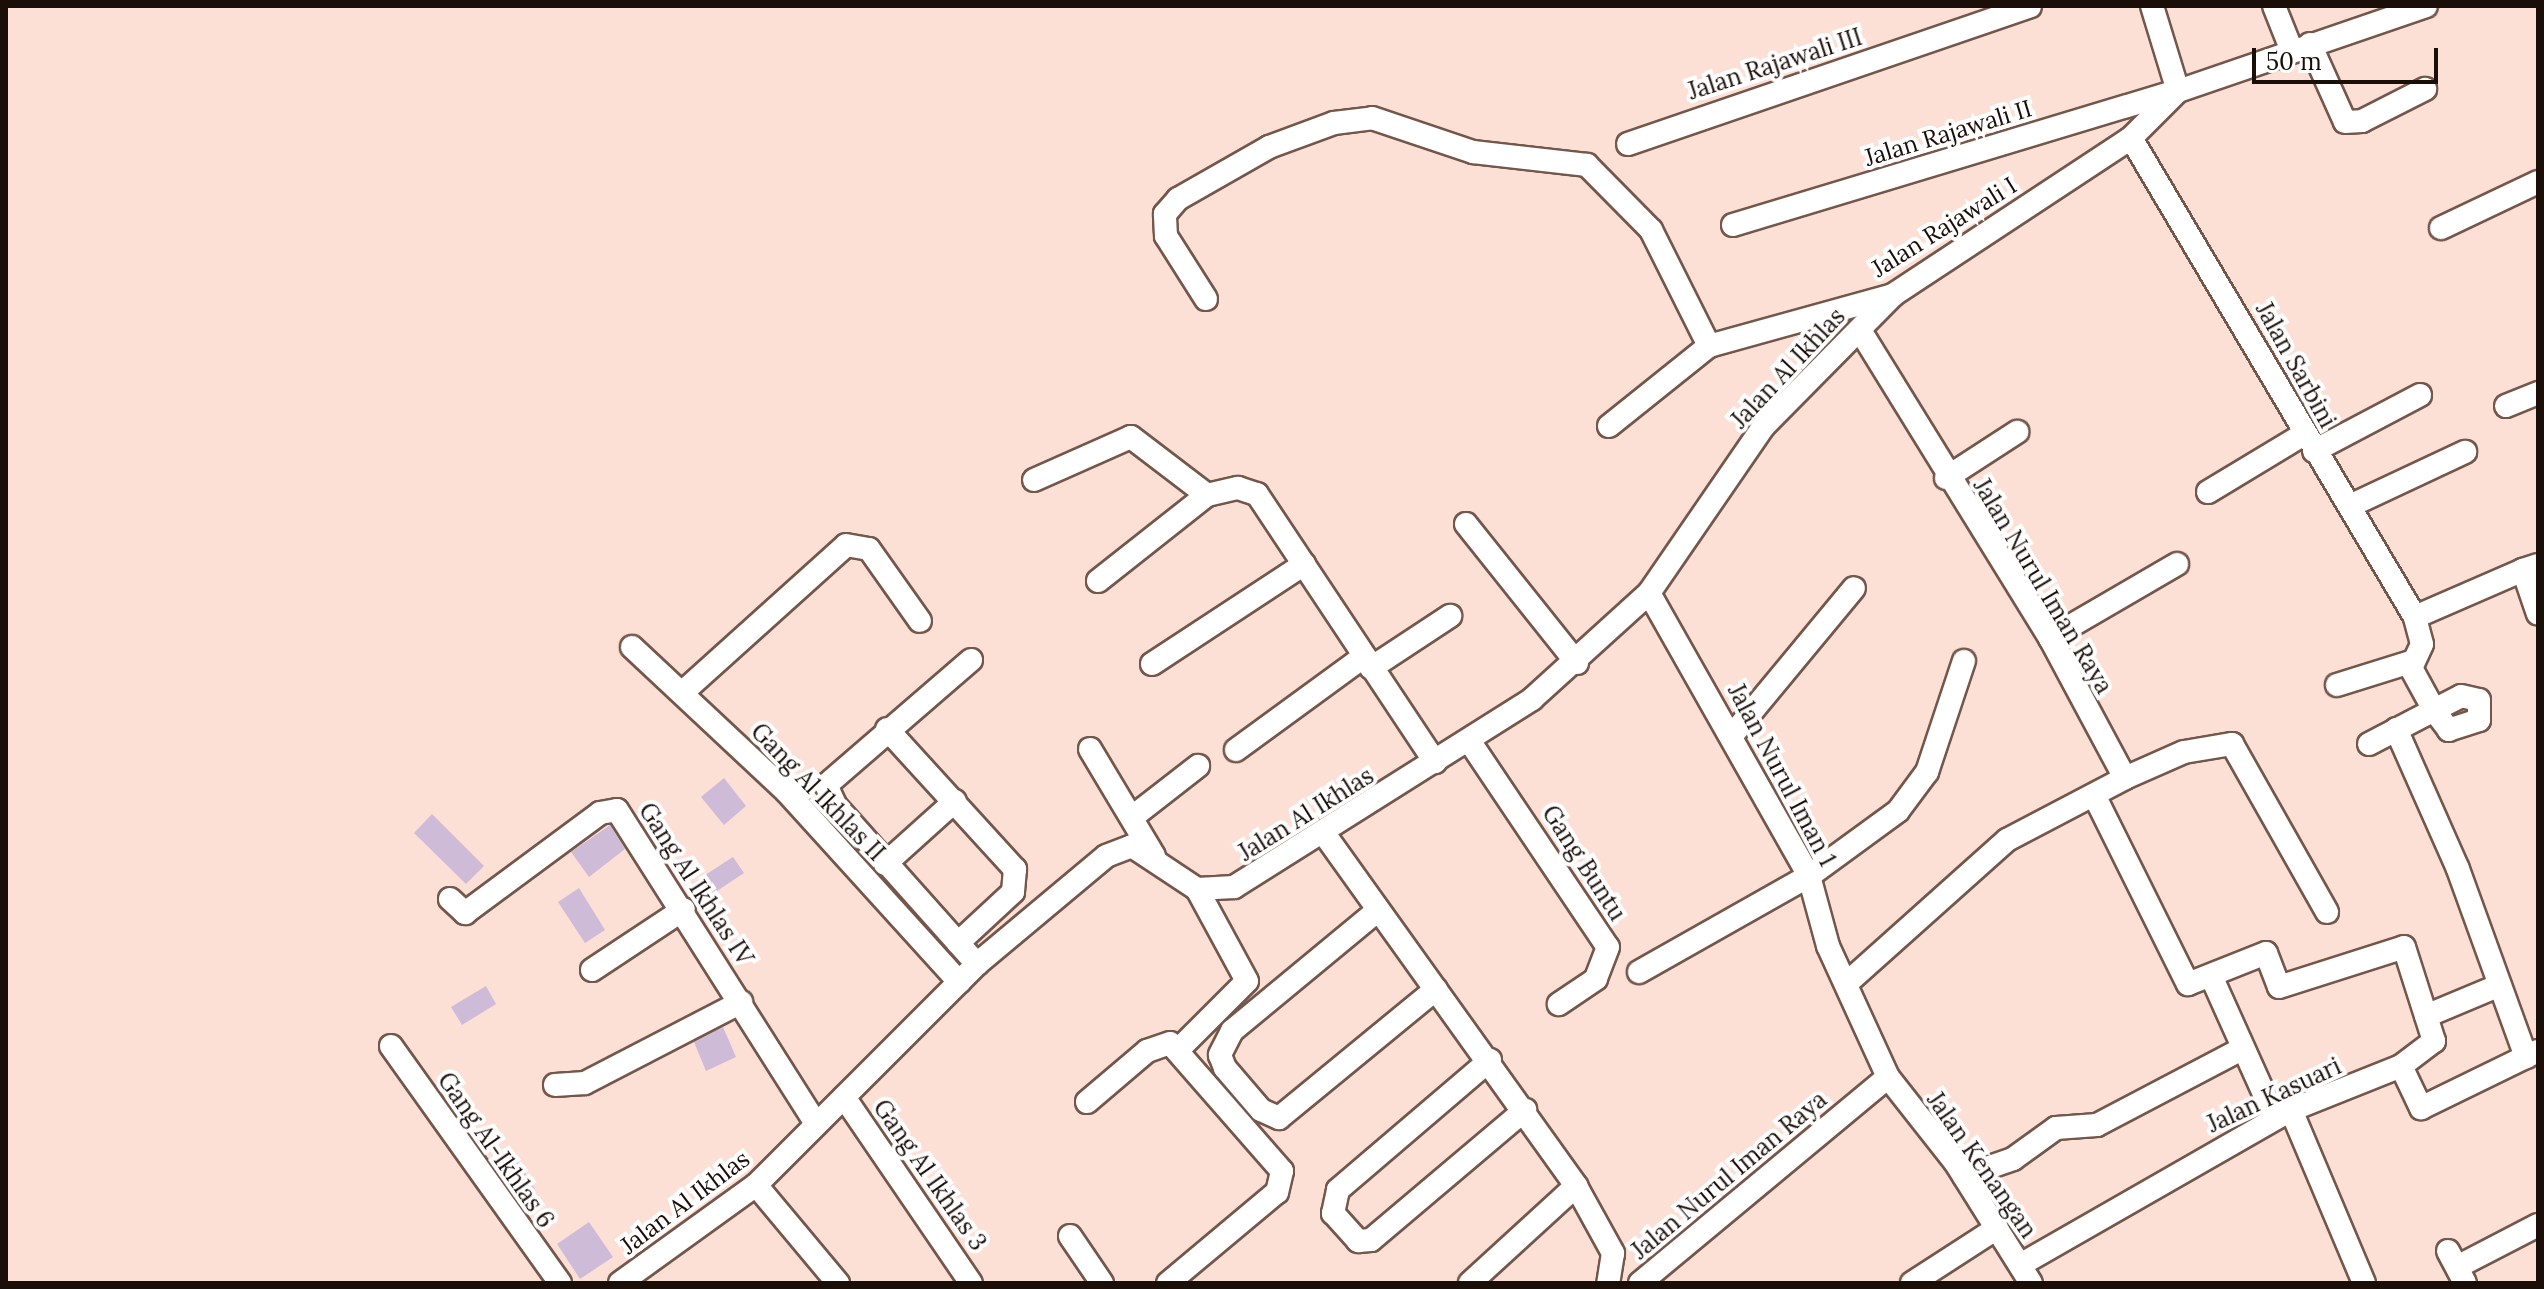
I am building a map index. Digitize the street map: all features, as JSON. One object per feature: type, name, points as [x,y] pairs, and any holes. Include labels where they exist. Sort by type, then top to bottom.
[{"type":"street","name":"Jalan Rajawali III","points":[[1628,144],[2030,6]]},
{"type":"street","points":[[2152,6],[2178,91]]},
{"type":"street","points":[[2274,6],[2345,122],[2362,121],[2425,89]]},
{"type":"street","name":"Jalan Rajawali II","points":[[1733,225],[2178,91],[2426,6]]},
{"type":"street","name":"Jalan Rajawali I","points":[[1609,426],[1709,346],[1893,295],[2131,138],[2178,91]]},
{"type":"street","points":[[1206,299],[1166,236],[1165,214],[1178,199],[1269,147],[1334,123],[1372,118],[1473,152],[1587,165],[1651,230],[1709,346]]},
{"type":"street","name":"Jalan Sarbini","points":[[2131,138],[2309,443],[2354,504],[2415,617]]},
{"type":"street","points":[[2441,228],[2538,182]]},
{"type":"street","name":"Jalan Al Ikhlas","points":[[620,1283],[756,1185],[977,964],[1113,852],[1132,846],[1154,856],[1197,889],[1234,887],[1325,835],[1470,742],[1577,663],[1649,593],[1763,427],[1893,295]]},
{"type":"street","name":"Jalan Nurul Iman Raya","points":[[1860,330],[1946,478],[2050,638],[2125,778]]},
{"type":"street","points":[[2506,406],[2538,393]]},
{"type":"street","points":[[2208,492],[2309,443],[2420,395]]},
{"type":"street","points":[[1946,478],[2017,432]]},
{"type":"street","points":[[1034,480],[1131,437],[1147,442],[1207,495]]},
{"type":"street","points":[[2354,504],[2465,452]]},
{"type":"street","points":[[1098,581],[1207,495],[1238,488],[1257,494],[1435,762]]},
{"type":"street","points":[[1466,524],[1577,663]]},
{"type":"street","points":[[683,692],[846,545],[869,549],[920,621]]},
{"type":"street","points":[[1152,664],[1304,564]]},
{"type":"street","points":[[2050,638],[2177,564]]},
{"type":"street","points":[[2337,685],[2411,662],[2422,644],[2415,617],[2530,568],[2538,614]]},
{"type":"street","points":[[1734,733],[1854,588]]},
{"type":"street","name":"Jalan Nurul Iman 1","points":[[1649,593],[1734,733],[1809,876],[1828,946],[1888,1077]]},
{"type":"street","points":[[1236,750],[1367,663],[1450,616]]},
{"type":"street","name":"Gang Al Ikhlas II","points":[[632,647],[786,791],[959,982]]},
{"type":"street","points":[[971,660],[887,729],[826,785],[885,864],[977,964]]},
{"type":"street","points":[[1639,972],[1809,876],[1898,811],[1927,772],[1964,661]]},
{"type":"street","points":[[2369,744],[2434,710],[2411,662]]},
{"type":"street","points":[[887,729],[955,801],[1017,878],[1013,892],[958,943]]},
{"type":"street","points":[[2396,729],[2500,985],[2532,1054],[2421,1108],[2401,1066]]},
{"type":"street","name":"Gang Buntu","points":[[1470,742],[1608,947],[1596,979],[1559,1004]]},
{"type":"street","points":[[1847,983],[2007,840],[2095,797],[2125,778],[2184,752],[2232,744],[2327,912]]},
{"type":"street","points":[[1090,749],[1135,815],[1154,856]]},
{"type":"street","points":[[1135,815],[1198,766]]},
{"type":"street","points":[[2095,797],[2185,981],[2212,978],[2266,953],[2279,987],[2404,947],[2426,1016],[2500,985]]},
{"type":"street","points":[[885,864],[955,801]]},
{"type":"street","name":"Gang Al Ikhlas IV","points":[[450,899],[465,913],[611,808],[684,909],[816,1124]]},
{"type":"street","points":[[1325,835],[1377,911],[1490,1060],[1576,1186],[1613,1253],[1608,1283]]},
{"type":"street","points":[[1087,1102],[1154,1046],[1181,1047],[1247,981],[1197,889]]},
{"type":"street","points":[[592,970],[684,909]]},
{"type":"street","points":[[1377,911],[1232,1031],[1220,1055],[1225,1068],[1261,1110],[1279,1118],[1436,989]]},
{"type":"street","points":[[2212,978],[2242,1049],[2283,1114],[2364,1283]]},
{"type":"street","points":[[555,1085],[585,1083],[741,1002]]},
{"type":"street","name":"Jalan Kasuari","points":[[2026,1274],[2283,1114],[2401,1066],[2433,1046],[2426,1016]]},
{"type":"street","name":"Gang Al-Ikhlas 6","points":[[391,1046],[560,1283]]},
{"type":"street","points":[[1168,1283],[1277,1192],[1283,1177],[1181,1047]]},
{"type":"street","points":[[1964,1176],[2013,1159],[2056,1128],[2097,1125],[2242,1049]]},
{"type":"street","points":[[1490,1060],[1338,1190],[1333,1213],[1358,1241],[1371,1240],[1525,1110]]},
{"type":"street","name":"Jalan Nurul Iman Raya","points":[[1640,1283],[1888,1077]]},
{"type":"street","name":"Jalan Kenangan","points":[[1888,1077],[1964,1176],[2026,1274]]},
{"type":"street","name":"Gang Al Ikhlas 3","points":[[844,1097],[971,1283]]},
{"type":"street","points":[[756,1185],[838,1283]]},
{"type":"street","points":[[1470,1283],[1576,1186]]},
{"type":"street","points":[[2457,1267],[2538,1225]]},
{"type":"street","points":[[1912,1283],[1997,1228]]},
{"type":"street","points":[[1070,1236],[1102,1283]]},
{"type":"building","points":[[724,778],[746,806],[724,825],[701,797]]},
{"type":"building","points":[[432,814],[484,866],[466,884],[414,833]]},
{"type":"building","points":[[610,825],[625,849],[589,877],[571,852]]},
{"type":"building","points":[[733,857],[744,873],[699,903],[688,886]]},
{"type":"building","points":[[579,888],[605,930],[585,943],[558,902]]},
{"type":"building","points":[[486,986],[496,1004],[462,1025],[451,1007]]},
{"type":"building","points":[[723,1027],[736,1057],[706,1071],[694,1042]]},
{"type":"building","points":[[518,1161],[535,1189],[517,1199],[498,1172]]},
{"type":"building","points":[[589,1222],[613,1257],[580,1279],[557,1244]]}]
